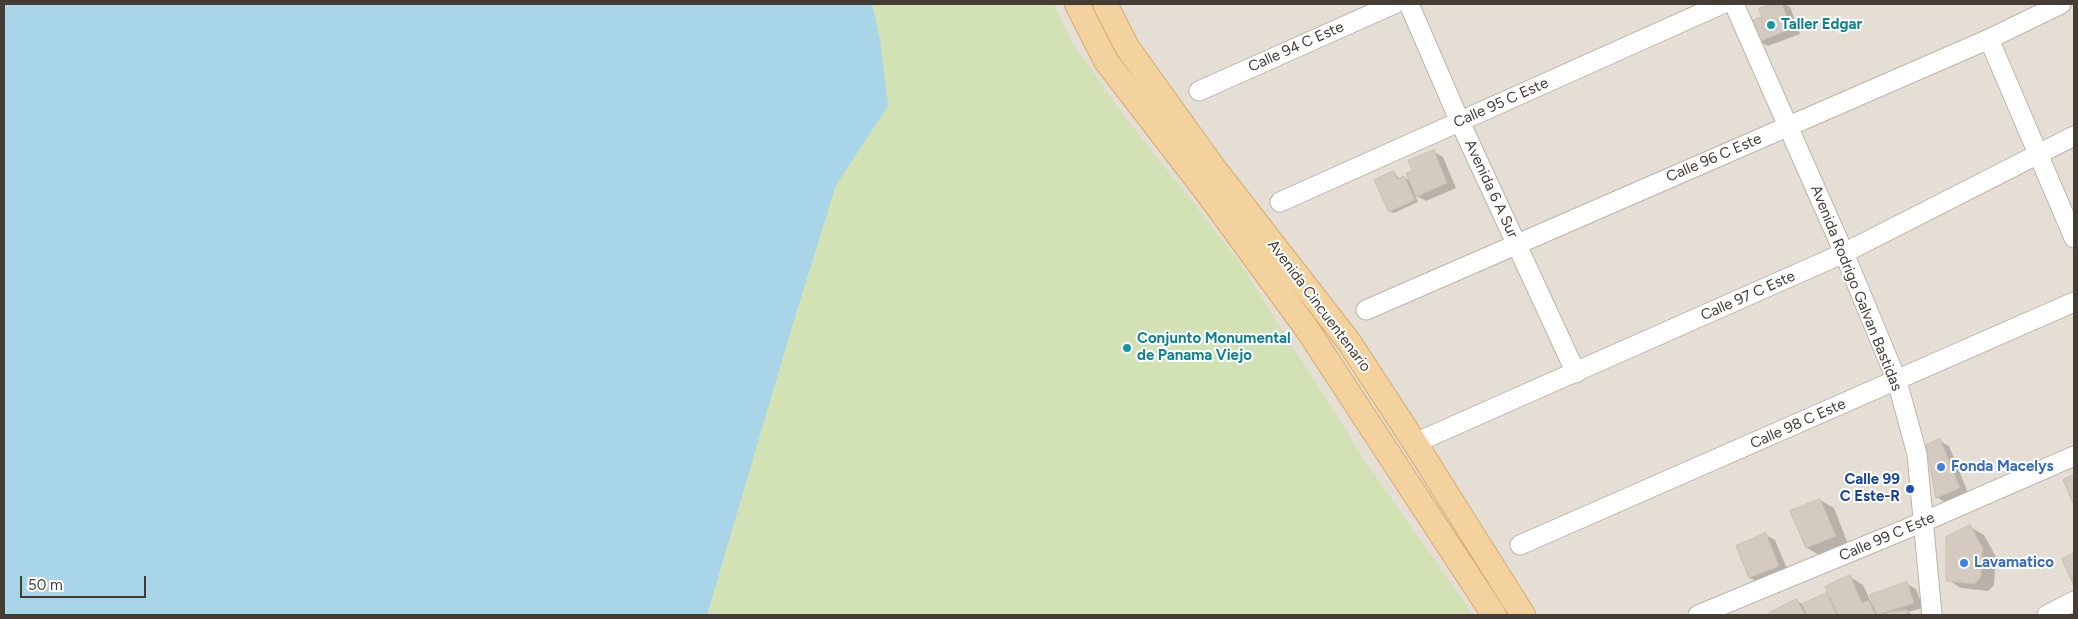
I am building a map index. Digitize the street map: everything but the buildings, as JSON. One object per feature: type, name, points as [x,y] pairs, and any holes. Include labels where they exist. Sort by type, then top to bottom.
[{"type":"main road","name":"Avenida Cincuentenario","points":[[1077,4],[1106,61],[1209,195],[1307,330],[1494,615]]},
{"type":"main road","name":"Avenida Cincuentenario","points":[[1105,4],[1127,47],[1213,168],[1349,342],[1523,615]]},
{"type":"street","name":"Calle 94 C Este","points":[[1199,91],[1394,4]]},
{"type":"street","name":"Avenida 6 A Sur","points":[[1409,4],[1460,122],[1576,373]]},
{"type":"street","name":"Calle 95 C Este","points":[[1280,202],[1722,4]]},
{"type":"street","name":"Avenida Rodrigo Galvan Bastidas","points":[[1734,4],[1844,253],[1897,381],[1917,454],[1932,615]]},
{"type":"street","name":"Calle 96 C Este","points":[[1366,310],[1989,39],[2061,4]]},
{"type":"street","points":[[1989,39],[2074,238]]},
{"type":"street","name":"Calle 97 C Este","points":[[1415,443],[1844,253],[2074,136]]},
{"type":"street","name":"Calle 98 C Este","points":[[1520,545],[2074,302]]},
{"type":"street","name":"Calle 99 C Este","points":[[1698,615],[1923,522],[2074,456]]},
{"type":"street","points":[[2047,615],[2074,601]]},
{"type":"shaded area","points":[[877,4],[2074,4],[2074,615],[1137,615]]},
{"type":"green space","points":[[4,4],[1054,4],[1072,43],[1124,116],[1238,260],[1367,464],[1473,615],[4,615]]},
{"type":"water","points":[[4,4],[872,4],[880,40],[888,106],[836,185],[707,615],[4,615]]},
{"type":"place","name":"Taller Edgar","points":[[1771,25]]},
{"type":"place","name":"Conjunto Monumental de Panama Viejo","points":[[1127,348]]},
{"type":"place","name":"Fonda Macelys","points":[[1941,467]]},
{"type":"place","name":"Calle 99 C Este-R","points":[[1910,489]]},
{"type":"place","name":"Lavamatico","points":[[1964,563]]}]
